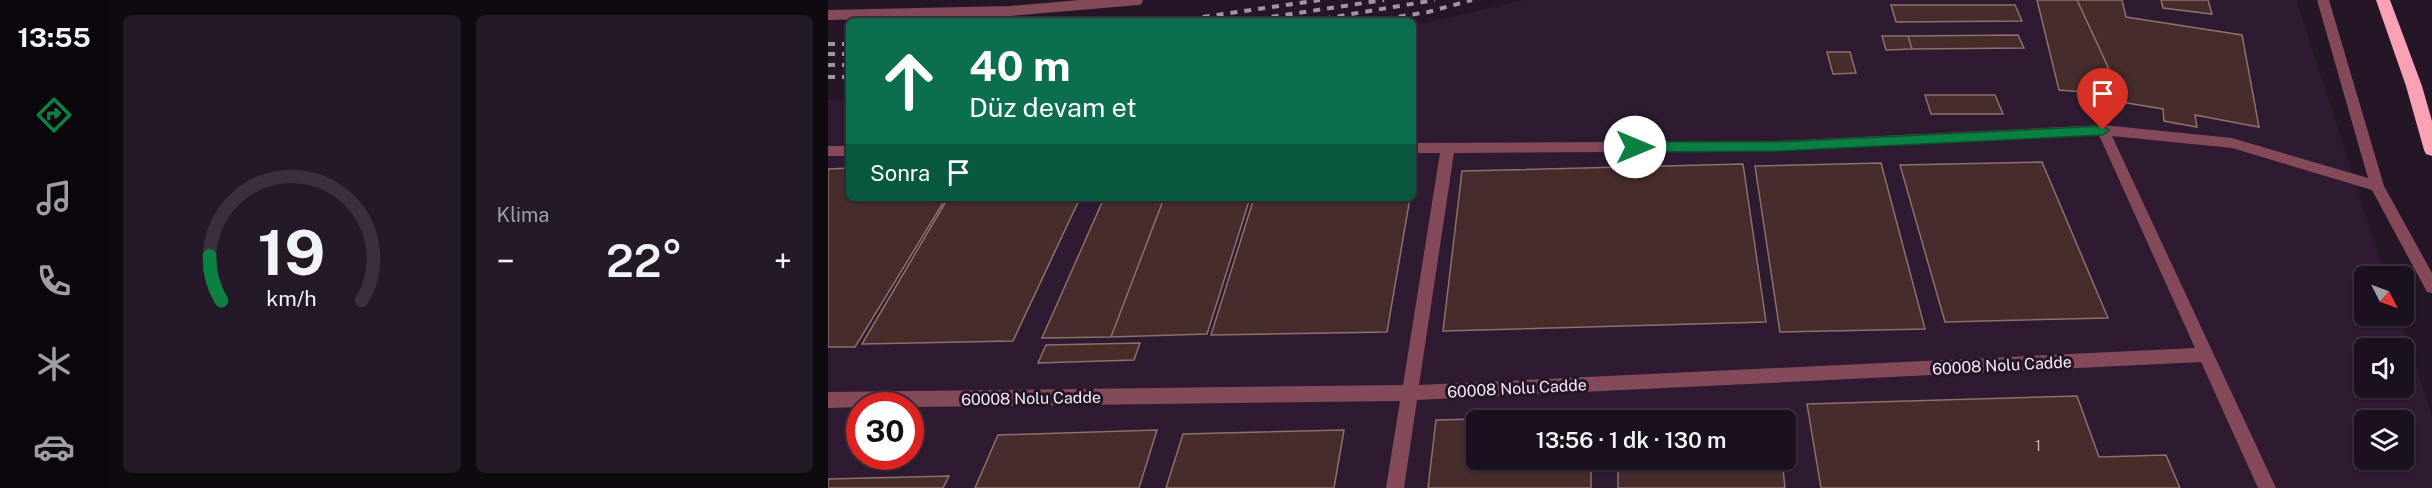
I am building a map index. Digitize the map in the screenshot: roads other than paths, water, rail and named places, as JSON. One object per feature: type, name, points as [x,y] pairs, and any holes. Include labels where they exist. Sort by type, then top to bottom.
[{"type":"highway","points":[[2383,3],[2414,86],[2432,150]]},
{"type":"street","points":[[2323,0],[2377,186],[2432,287]]},
{"type":"street","points":[[1416,148],[1776,146],[2103,130],[2232,143],[2377,186]]},
{"type":"street","points":[[2103,130],[2267,488]]},
{"type":"street","points":[[1395,488],[1448,148]]},
{"type":"street","points":[[828,151],[846,151]]},
{"type":"street","name":"60008 Nolu Cadde","points":[[828,400],[1411,393],[2205,355]]},
{"type":"lane","points":[[828,15],[1010,11],[1138,0]]},
{"type":"railway","points":[[1196,18],[1320,0]]},
{"type":"railway","points":[[1264,18],[1384,0]]},
{"type":"railway","points":[[1328,18],[1435,0]]},
{"type":"railway","points":[[1390,18],[1428,12],[1472,0]]},
{"type":"railway","points":[[828,44],[846,44]]},
{"type":"railway","points":[[828,54],[846,54]]},
{"type":"railway","points":[[828,65],[846,65]]},
{"type":"railway","points":[[828,77],[846,77]]}]
